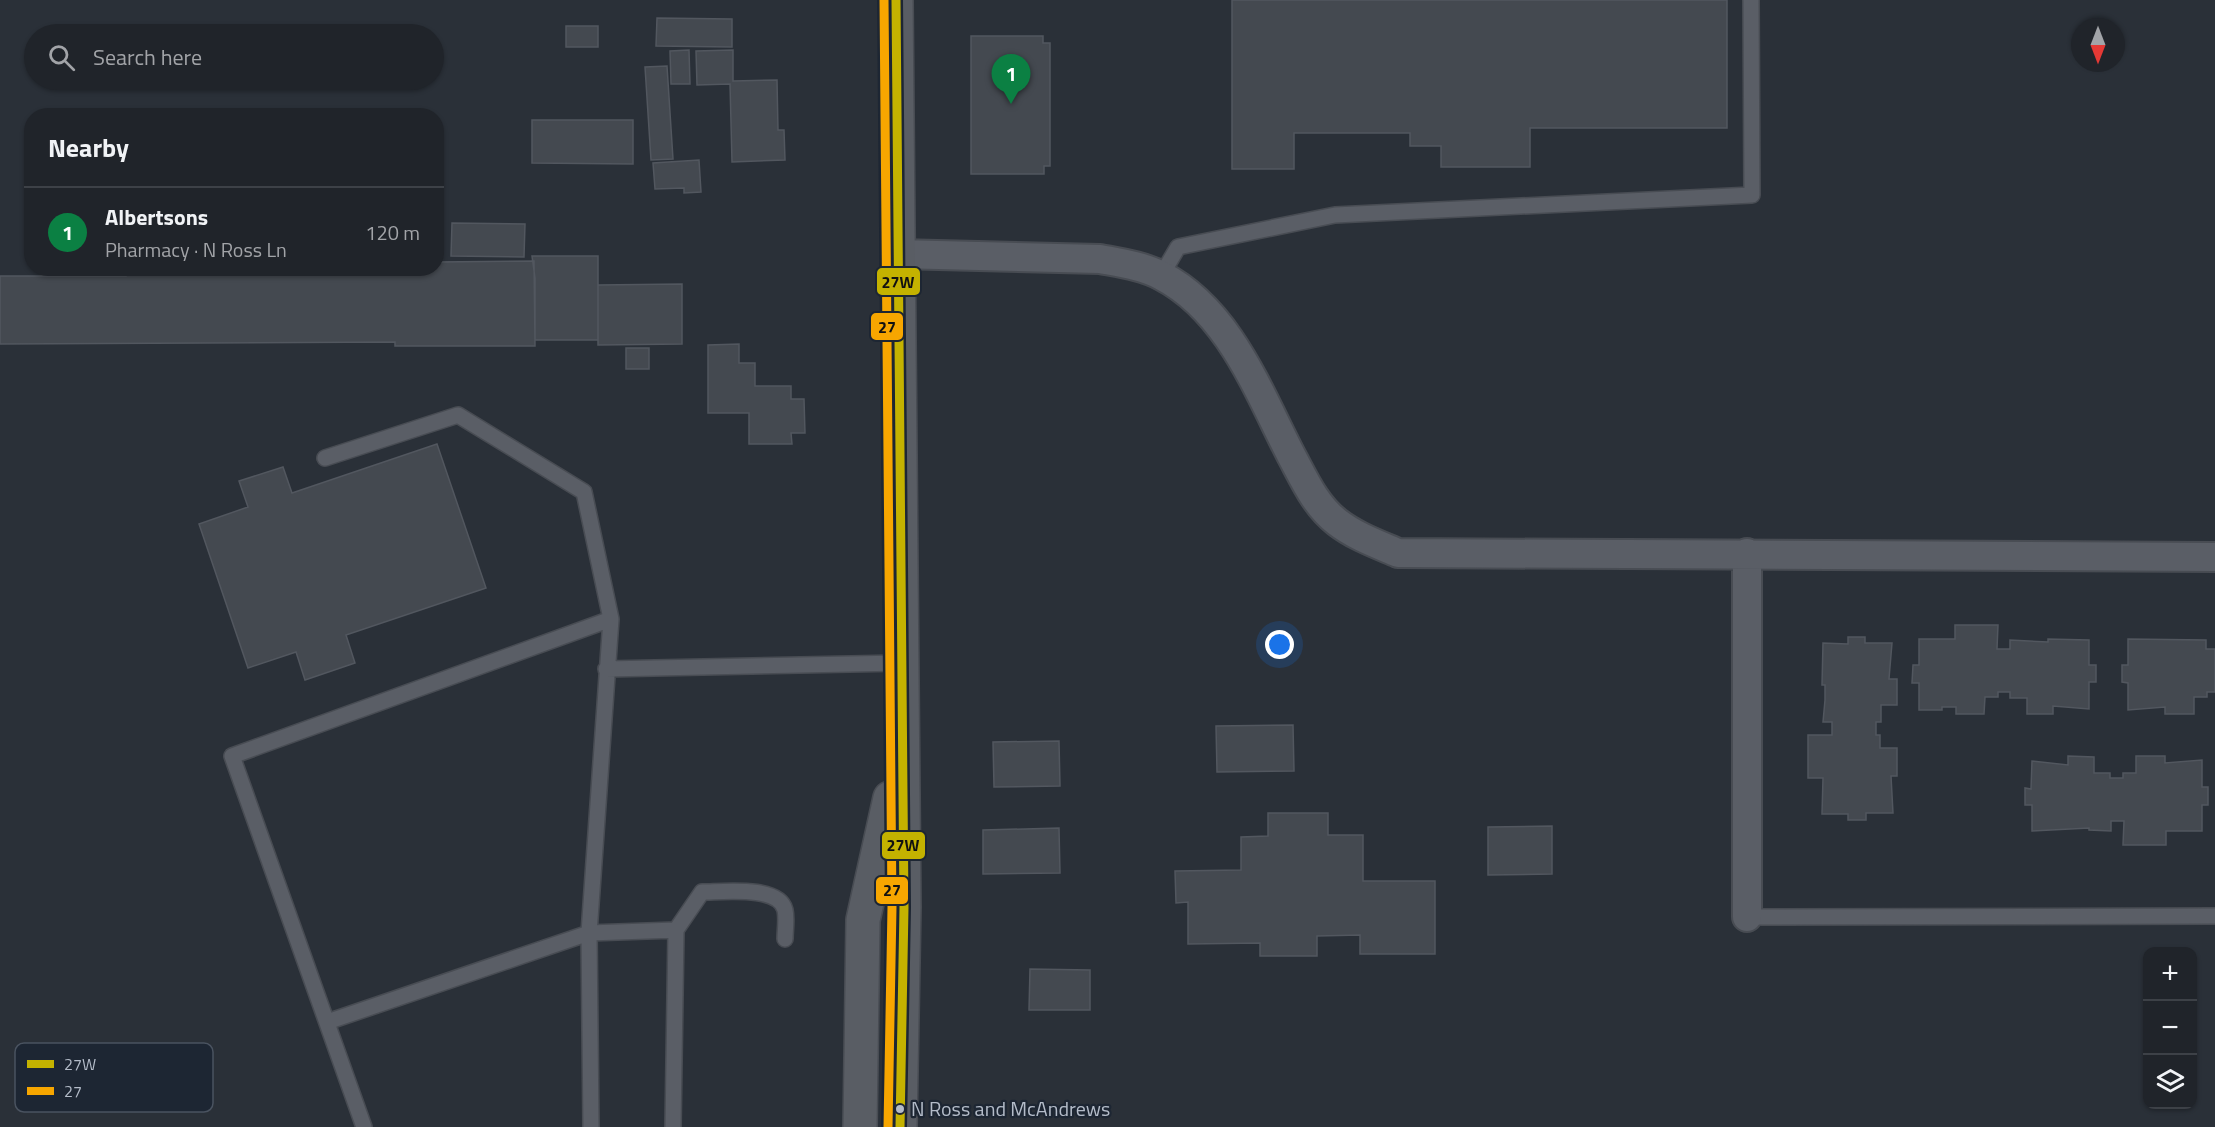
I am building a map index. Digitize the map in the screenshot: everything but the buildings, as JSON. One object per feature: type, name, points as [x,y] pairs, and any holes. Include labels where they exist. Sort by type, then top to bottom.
[{"type":"main road","points":[[896,0],[904,907],[900,1127]]},
{"type":"main road","points":[[860,1127],[863,920],[902,741]]},
{"type":"street","points":[[898,254],[1100,259],[1131,265],[1161,276],[1214,317],[1237,353],[1313,496],[1336,522],[1367,540],[1398,553],[1436,555],[1747,553],[2215,556]]},
{"type":"street","points":[[1747,553],[1747,917]]},
{"type":"lane","points":[[1161,276],[1178,247],[1335,215],[1752,195],[1751,0]]},
{"type":"lane","points":[[325,458],[458,416],[584,492],[611,619],[589,933],[591,1127]]},
{"type":"lane","points":[[364,1127],[232,756],[611,619]]},
{"type":"lane","points":[[606,669],[902,663]]},
{"type":"lane","points":[[673,1127],[676,930],[702,892],[762,893],[775,897],[785,909],[785,939]]},
{"type":"lane","points":[[1747,917],[2215,916]]},
{"type":"lane","points":[[327,1022],[589,933],[676,930]]},
{"type":"transit line","name":"27","points":[[884,0],[892,907],[888,1127]]},
{"type":"transit line","name":"27W","points":[[896,0],[904,907],[900,1127]]},
{"type":"place","name":"Albertsons","points":[[1011,104]]},
{"type":"place","name":"N Ross and McAndrews","points":[[900,1109]]}]
